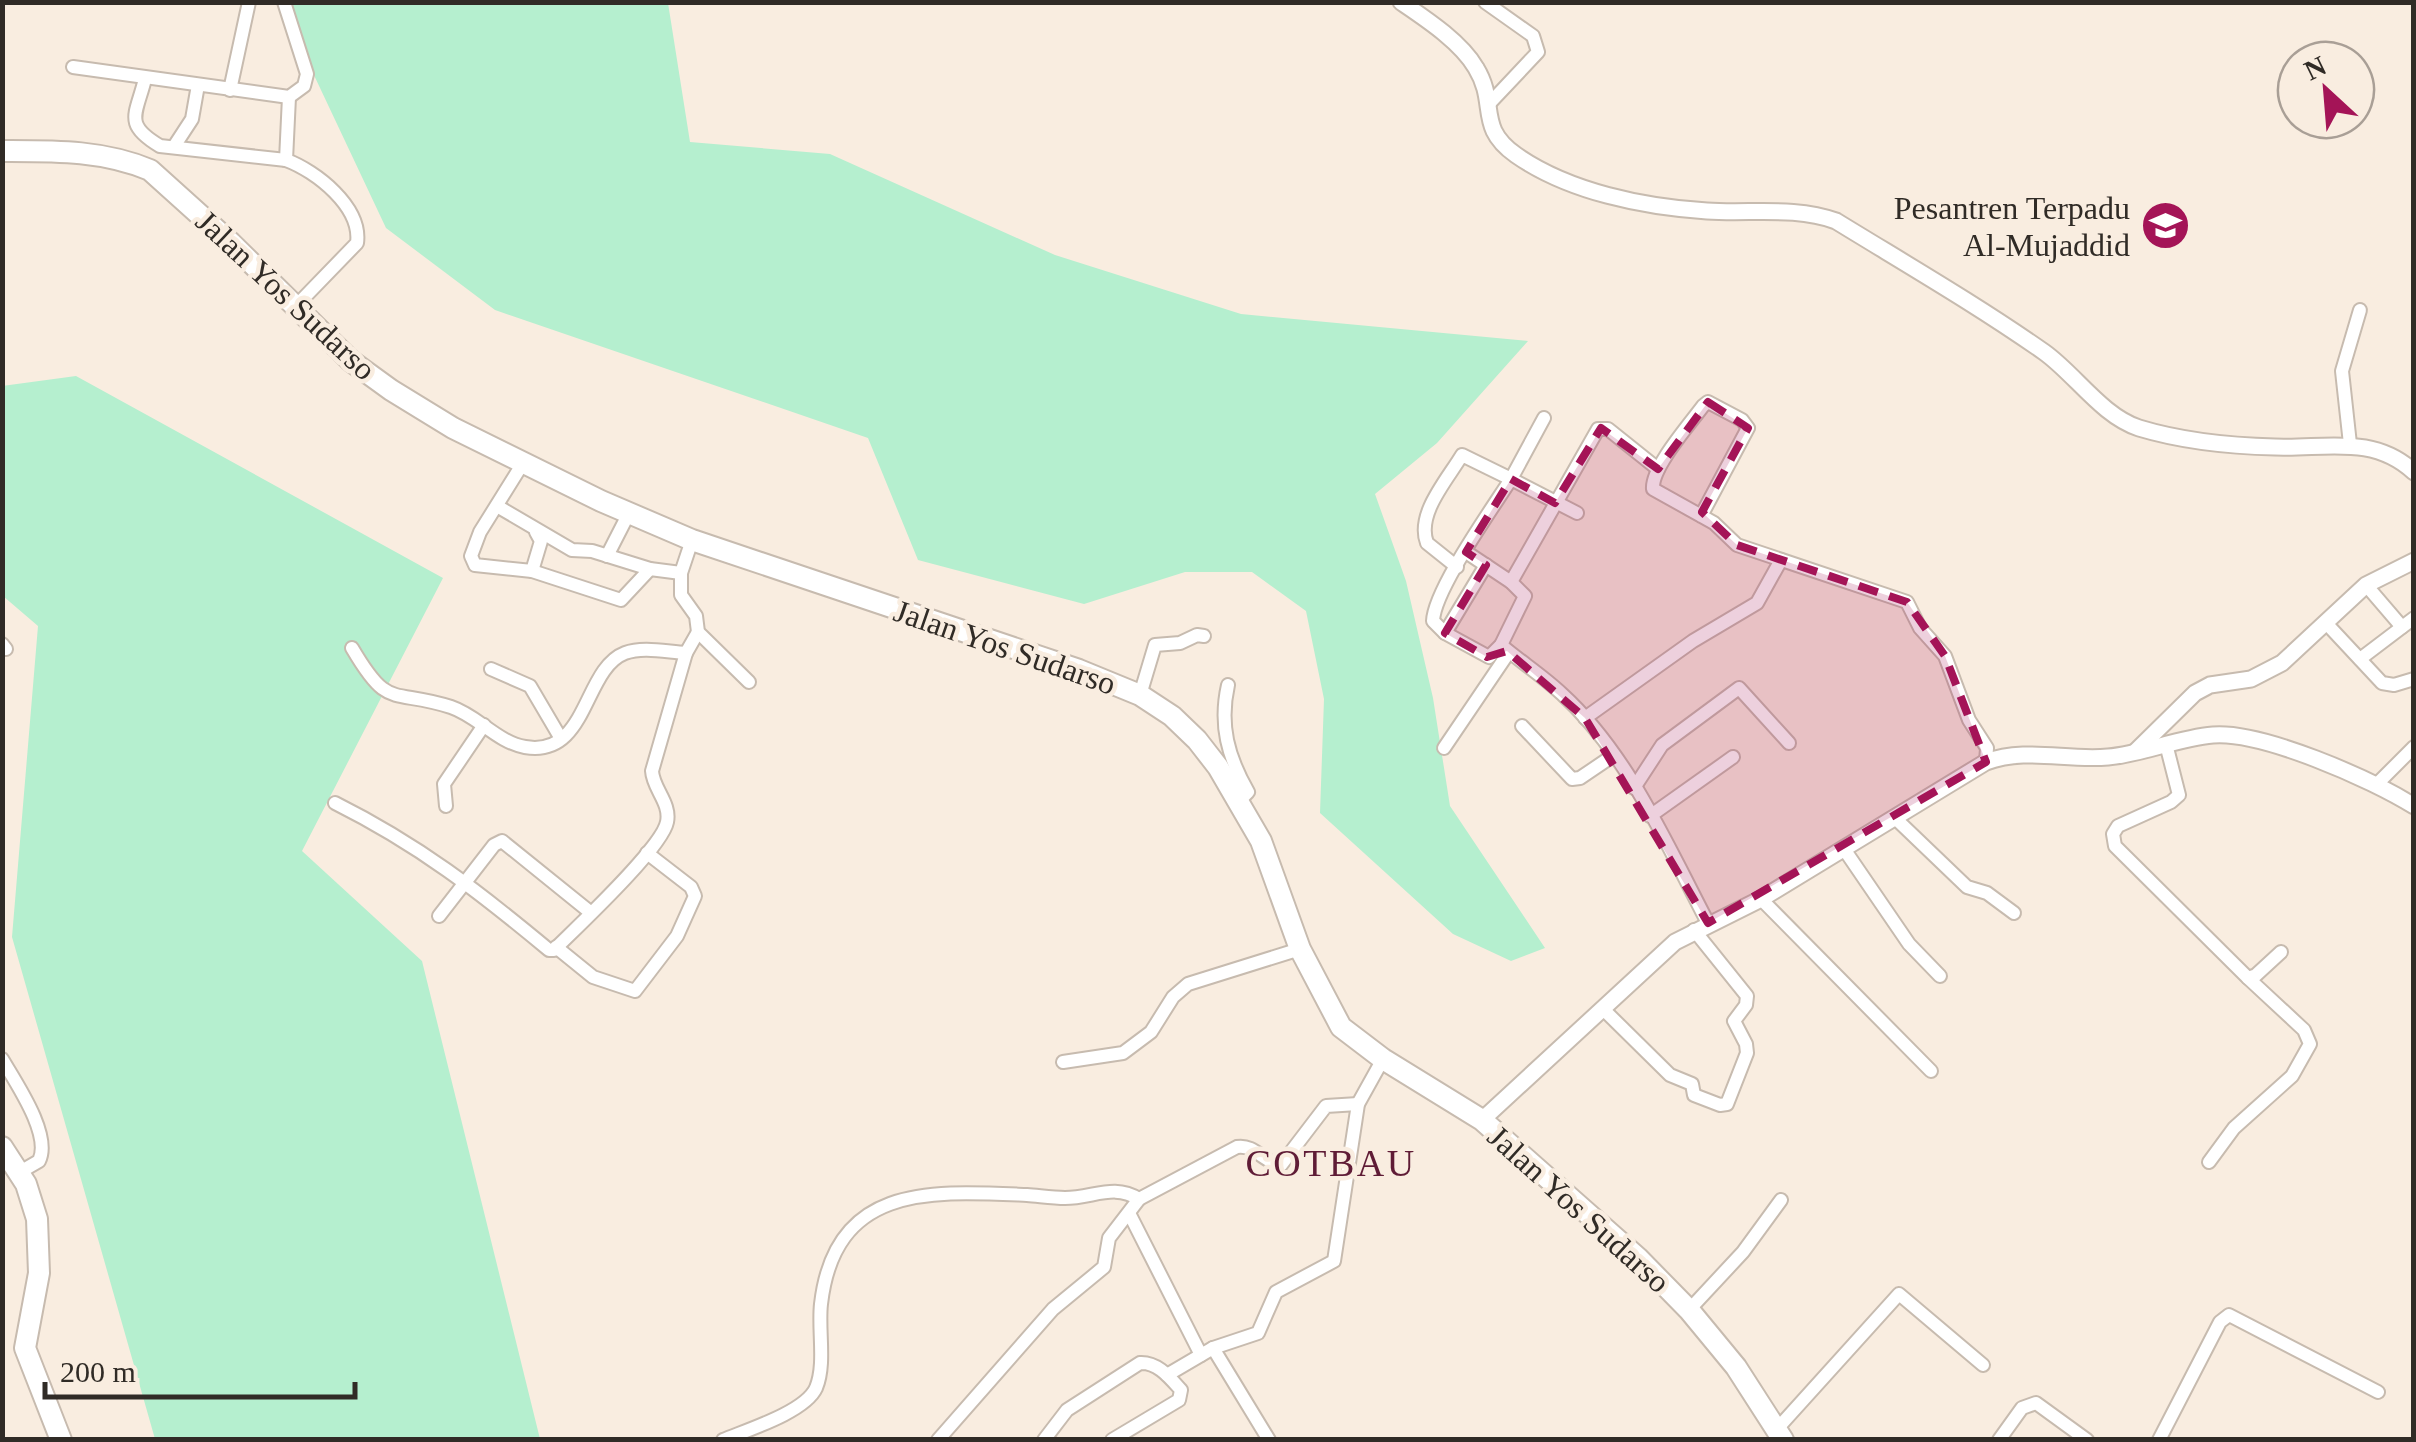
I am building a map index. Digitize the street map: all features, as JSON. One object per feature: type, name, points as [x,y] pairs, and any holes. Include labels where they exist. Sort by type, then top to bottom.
[{"type":"highway","name":"Jalan Yos Sudarso","points":[[2,151],[104,155],[150,170],[340,350],[379,382],[453,428],[523,463],[692,540],[1079,670],[1140,695],[1172,716],[1197,740],[1240,800],[1261,841],[1300,949],[1341,1027],[1383,1059],[1482,1120],[1638,1258],[1736,1366],[1782,1436]]},
{"type":"highway","points":[[2,1147],[20,1172],[37,1219],[40,1256],[24,1348],[61,1440]]},
{"type":"street","points":[[230,90],[249,2]]},
{"type":"street","points":[[73,66],[289,97],[304,86],[306,74],[284,2]]},
{"type":"street","points":[[1401,2],[1452,41],[1478,69],[1489,104],[1490,124],[1500,142],[1519,157],[1592,190],[1682,208],[1804,213],[1836,221],[2048,354],[2111,411],[2136,427],[2227,444],[2278,448],[2350,444],[2410,461]]},
{"type":"street","points":[[1485,2],[1533,36],[1538,52],[1489,104]]},
{"type":"street","points":[[145,78],[135,126],[144,136],[160,146],[176,145],[300,165],[322,181],[348,210],[358,234],[352,250],[296,306]]},
{"type":"street","points":[[176,145],[192,119],[198,86]]},
{"type":"street","points":[[286,160],[289,97]]},
{"type":"street","points":[[150,170],[160,146]]},
{"type":"street","points":[[2350,444],[2342,371],[2360,310]]},
{"type":"street","points":[[1701,516],[1748,428],[1705,403],[1658,469],[1653,490],[1701,516],[1714,523],[1738,545],[1908,602],[1920,628],[1945,656],[1969,720],[1987,748],[1986,762]]},
{"type":"street","points":[[1505,649],[1486,657],[1444,633],[1432,617],[1544,418]]},
{"type":"street","points":[[1511,582],[1594,434],[1601,428],[1608,429],[1658,469]]},
{"type":"street","points":[[1457,567],[1427,543],[1424,523],[1462,455],[1577,513]]},
{"type":"street","points":[[523,463],[480,532],[472,563],[532,572],[621,600],[650,569]]},
{"type":"street","points":[[497,506],[572,550],[680,574]]},
{"type":"street","points":[[607,556],[629,513]]},
{"type":"street","points":[[532,572],[541,541],[536,531]]},
{"type":"street","points":[[336,803],[393,833],[466,881],[549,950],[556,947],[647,853],[667,823],[666,808],[652,772],[686,653],[698,632],[696,616],[679,590],[680,574],[692,540]]},
{"type":"street","points":[[1444,748],[1505,649],[1525,596],[1466,552]]},
{"type":"street","points":[[1585,718],[1693,641],[1757,603],[1781,560]]},
{"type":"street","points":[[2136,752],[2172,714],[2210,685],[2237,683],[2282,663],[2366,585],[2386,572],[2414,562]]},
{"type":"street","points":[[1444,633],[1486,565]]},
{"type":"street","points":[[2360,659],[2408,622],[2366,585]]},
{"type":"street","points":[[2326,623],[2387,685],[2414,679]]},
{"type":"street","points":[[698,632],[749,682]]},
{"type":"street","points":[[1140,695],[1154,644],[1180,644],[1197,635],[1204,636]]},
{"type":"street","points":[[352,648],[374,683],[386,693],[444,705],[520,746],[541,747],[560,738],[581,716],[598,678],[612,659],[635,650],[686,653]]},
{"type":"street","points":[[1505,649],[1562,693],[1614,754],[1650,816],[1701,926],[1747,996],[1734,1021],[1747,1054],[1726,1104],[1694,1095],[1692,1084],[1670,1075],[1602,1008]]},
{"type":"street","points":[[491,669],[530,686],[560,738]]},
{"type":"street","points":[[1228,686],[1222,710],[1224,730],[1234,767],[1248,792],[1240,800]]},
{"type":"street","points":[[1634,788],[1662,745],[1739,688],[1789,743]]},
{"type":"street","points":[[2172,714],[2184,738]]},
{"type":"street","points":[[446,806],[444,784],[484,725]]},
{"type":"street","points":[[1522,726],[1572,778],[1580,778],[1614,754]]},
{"type":"street","points":[[1482,1120],[1676,942],[1761,899],[1986,762],[2014,754],[2104,758],[2216,734],[2252,738],[2412,801]]},
{"type":"street","points":[[2166,744],[2179,795],[2118,826],[2115,846],[2304,1030],[2310,1044],[2292,1076],[2234,1128],[2209,1162]]},
{"type":"street","points":[[2377,784],[2414,747]]},
{"type":"street","points":[[1650,816],[1733,756]]},
{"type":"street","points":[[1895,818],[1967,887],[1987,893],[2014,913]]},
{"type":"street","points":[[439,916],[494,845],[502,841],[590,912]]},
{"type":"street","points":[[1844,849],[1909,944],[1940,976]]},
{"type":"street","points":[[556,947],[593,977],[635,990],[677,936],[694,896],[692,887],[647,853]]},
{"type":"street","points":[[1761,899],[1931,1071]]},
{"type":"street","points":[[1063,1062],[1122,1053],[1151,1032],[1173,997],[1188,984],[1300,949]]},
{"type":"street","points":[[2248,978],[2281,952]]},
{"type":"street","points":[[1168,1374],[1207,1351],[1258,1333],[1276,1292],[1334,1261],[1358,1104],[1383,1059]]},
{"type":"street","points":[[4,1064],[38,1126],[44,1149],[39,1161],[20,1172]]},
{"type":"street","points":[[938,1440],[1054,1309],[1104,1267],[1110,1238],[1139,1199],[1236,1146],[1250,1147],[1272,1164],[1282,1164],[1326,1106],[1358,1104]]},
{"type":"street","points":[[723,1440],[796,1408],[815,1390],[821,1304],[830,1261],[850,1228],[869,1214],[911,1198],[954,1191],[1067,1198],[1122,1190],[1139,1199]]},
{"type":"street","points":[[1688,1310],[1743,1252],[1781,1200]]},
{"type":"street","points":[[1130,1213],[1207,1351],[1269,1440]]},
{"type":"street","points":[[1782,1436],[1899,1294],[1983,1365]]},
{"type":"street","points":[[2159,1440],[2220,1322],[2229,1316],[2234,1315],[2378,1392]]},
{"type":"street","points":[[1044,1440],[1068,1410],[1140,1364],[1146,1362],[1168,1374],[1181,1390],[1180,1400],[1112,1440]]},
{"type":"street","points":[[1999,1440],[2022,1408],[2036,1403],[2086,1440]]},
{"type":"highlighted area","points":[[1708,402],[1748,428],[1702,512],[1737,545],[1907,602],[1945,656],[1986,762],[1708,923],[1585,718],[1507,651],[1487,657],[1445,633],[1486,565],[1466,552],[1511,479],[1555,503],[1601,428],[1658,469]]},
{"type":"green space","points":[[280,3],[668,3],[690,142],[830,154],[1055,255],[1241,314],[1528,341],[1437,443],[1375,494],[1406,581],[1433,698],[1450,806],[1545,948],[1511,961],[1453,934],[1320,813],[1324,699],[1306,611],[1252,572],[1185,572],[1084,604],[918,560],[868,438],[495,310],[386,228]]},
{"type":"green space","points":[[76,376],[443,578],[302,851],[422,961],[540,1439],[155,1439],[12,937],[38,626],[3,596],[2,386]]},
{"type":"place","name":"Pesantren Terpadu Al-Mujaddid","points":[[2165,226]]},
{"type":"district","name":"COTBAU","points":[[1331,1163]]}]
